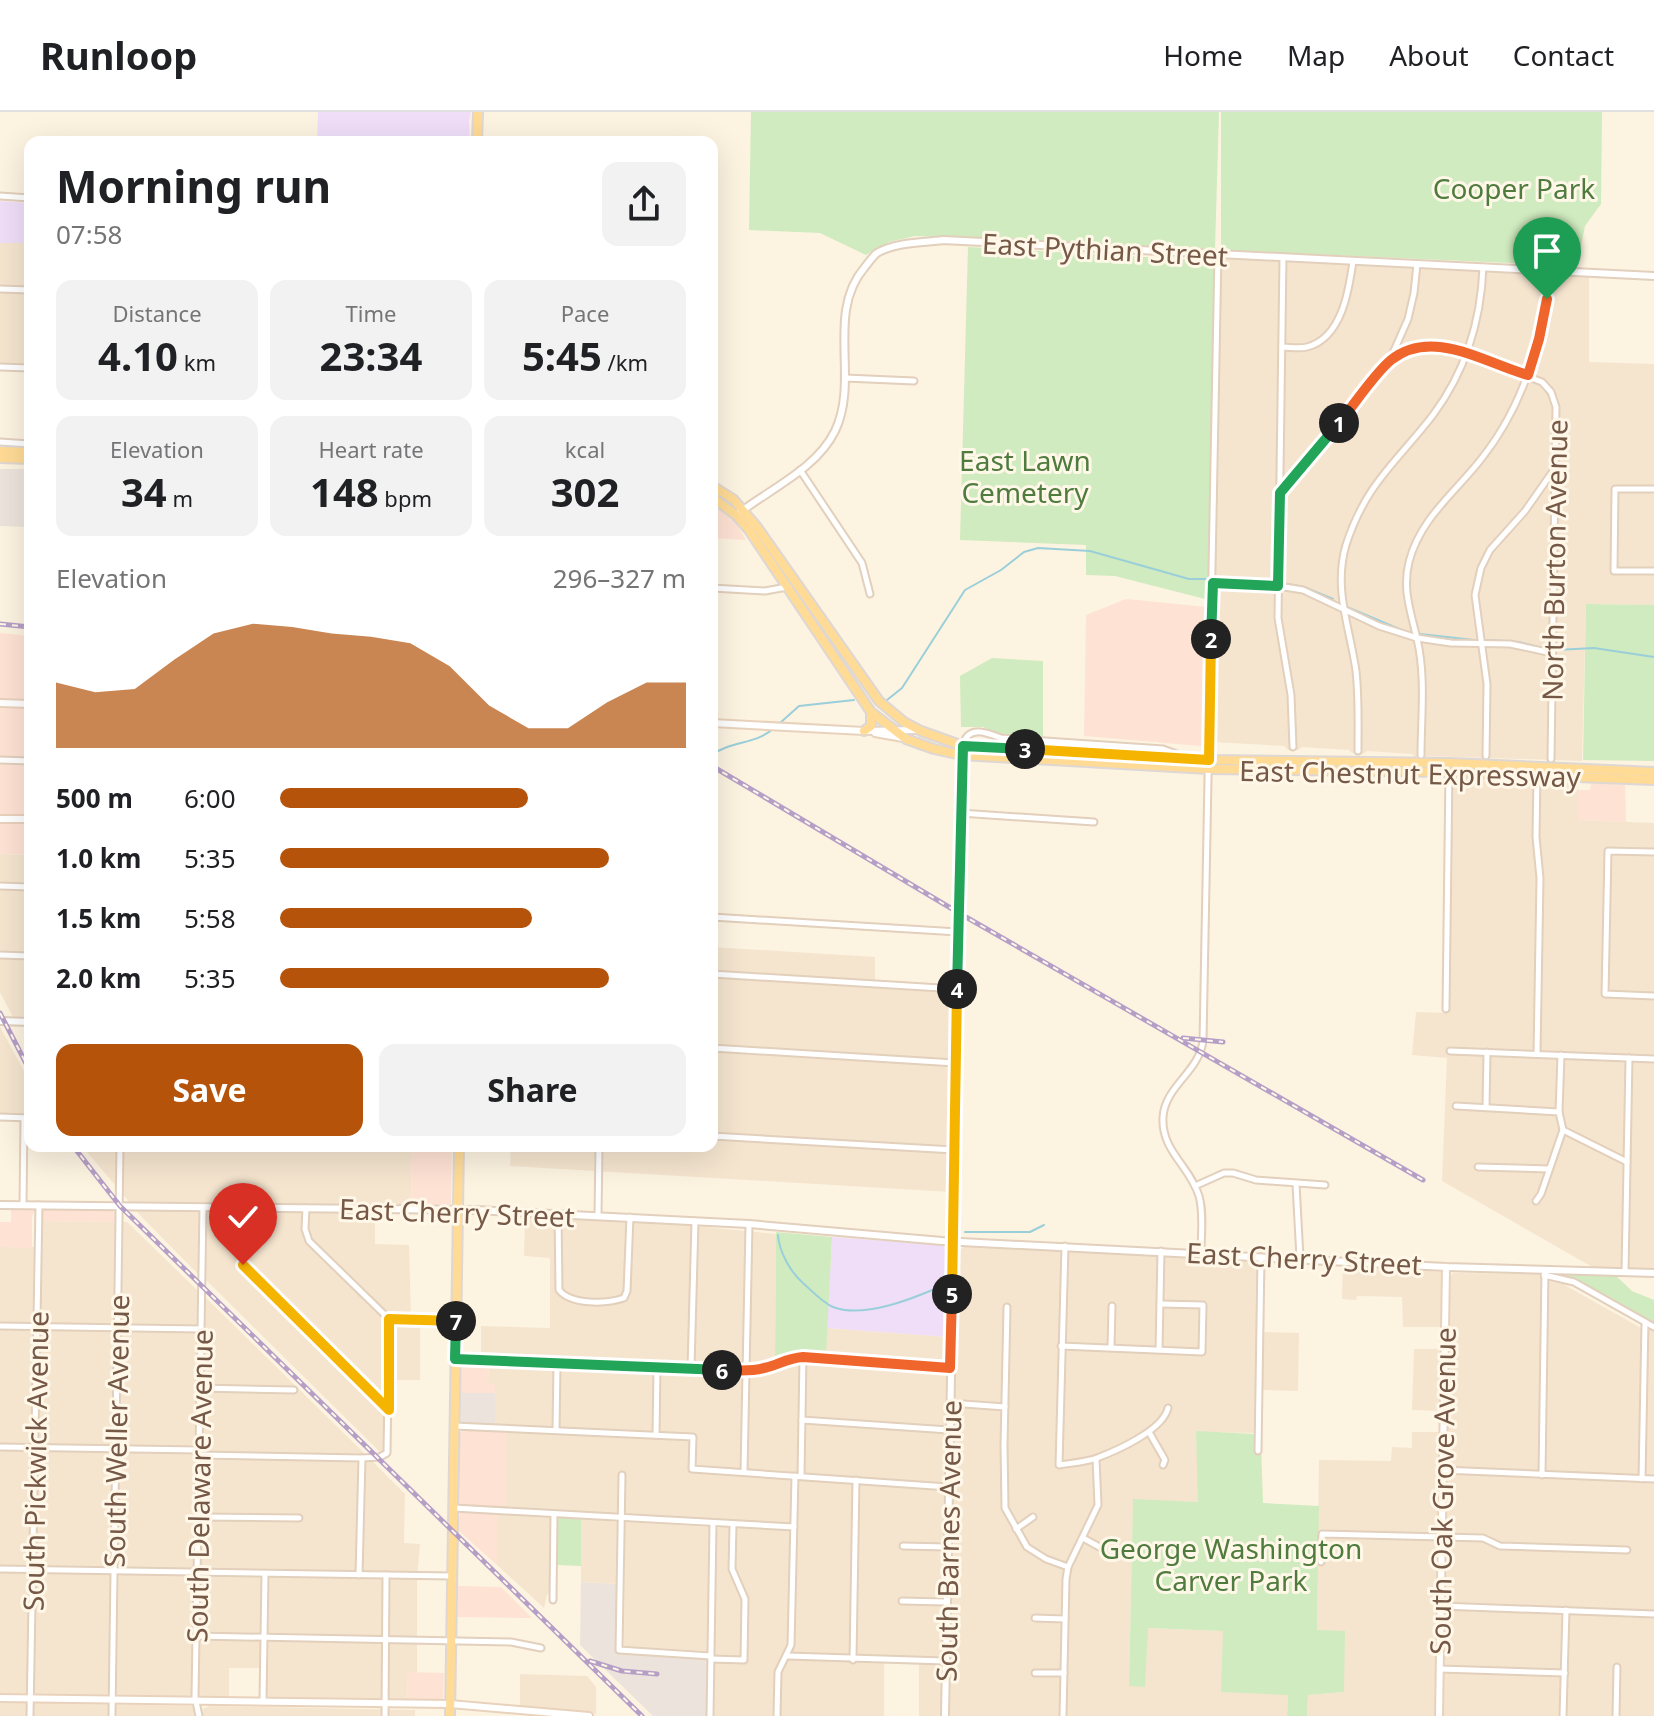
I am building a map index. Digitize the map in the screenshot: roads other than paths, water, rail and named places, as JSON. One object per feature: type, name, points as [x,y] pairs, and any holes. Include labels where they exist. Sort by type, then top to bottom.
[{"type":"main road","points":[[477,136],[478,112]]},
{"type":"main road","points":[[0,451],[24,452]]},
{"type":"main road","points":[[0,458],[24,459]]},
{"type":"main road","name":"East Chestnut Expressway","points":[[718,492],[740,512],[888,710],[921,731],[962,750],[1209,764],[1654,772]]},
{"type":"main road","name":"East Chestnut Expressway","points":[[718,500],[740,512],[871,712],[906,739],[934,749],[1186,758],[1209,764]]},
{"type":"main road","points":[[864,731],[871,726],[871,712]]},
{"type":"main road","name":"East Chestnut Expressway","points":[[1537,771],[1654,780]]},
{"type":"main road","points":[[450,1716],[459,1152]]},
{"type":"street","points":[[0,196],[24,198]]},
{"type":"street","name":"East Pythian Street","points":[[740,512],[816,458],[837,427],[845,378],[848,294],[858,275],[876,254],[901,245],[943,240],[1654,276]]},
{"type":"street","points":[[1201,1252],[1201,1206],[1195,1186],[1167,1143],[1163,1115],[1173,1090],[1189,1073],[1201,1052],[1208,839],[1218,254]]},
{"type":"street","points":[[1283,257],[1278,586],[1279,630],[1291,695],[1293,747]]},
{"type":"street","points":[[1282,347],[1306,347],[1331,331],[1346,298],[1353,261]]},
{"type":"street","points":[[1280,493],[1389,362],[1408,319],[1417,264]]},
{"type":"street","points":[[1358,751],[1355,670],[1340,581],[1345,550],[1354,520],[1369,492],[1451,389],[1476,323],[1483,267]]},
{"type":"street","points":[[1421,755],[1421,675],[1417,638],[1406,600],[1409,560],[1422,530],[1483,457],[1506,423],[1528,375],[1539,339],[1549,271]]},
{"type":"street","points":[[0,289],[24,290]]},
{"type":"street","points":[[1389,362],[1405,350],[1422,345],[1444,346],[1528,375]]},
{"type":"street","points":[[1397,346],[1405,350]]},
{"type":"street","points":[[0,367],[24,368]]},
{"type":"street","name":"North Burton Avenue","points":[[1528,375],[1542,382],[1551,392],[1556,407],[1551,759]]},
{"type":"street","points":[[845,378],[914,381]]},
{"type":"street","points":[[0,442],[24,444]]},
{"type":"street","points":[[1486,756],[1487,684],[1475,595],[1481,568],[1490,550],[1525,511],[1555,469]]},
{"type":"street","points":[[800,470],[862,563],[870,594]]},
{"type":"street","points":[[1545,483],[1555,485]]},
{"type":"street","points":[[1654,489],[1615,489],[1614,571],[1654,571]]},
{"type":"street","points":[[1213,583],[1303,590],[1379,626],[1417,638],[1451,643],[1510,644],[1552,653]]},
{"type":"street","points":[[718,588],[765,591],[788,587]]},
{"type":"street","points":[[0,703],[24,704]]},
{"type":"street","points":[[718,723],[921,731]]},
{"type":"street","points":[[864,731],[906,739]]},
{"type":"street","points":[[962,750],[965,737],[970,732],[978,731],[1001,738],[1163,749],[1186,758]]},
{"type":"street","name":"South Barnes Avenue","points":[[945,1716],[962,750]]},
{"type":"street","points":[[0,760],[24,761]]},
{"type":"street","points":[[1446,1009],[1450,768]]},
{"type":"street","points":[[1537,771],[1537,1054]]},
{"type":"street","points":[[960,813],[1094,822]]},
{"type":"street","points":[[0,819],[24,819]]},
{"type":"street","points":[[1654,852],[1608,851],[1605,994],[1654,996]]},
{"type":"street","points":[[0,886],[24,887]]},
{"type":"street","points":[[718,917],[958,932]]},
{"type":"street","points":[[0,955],[24,956]]},
{"type":"street","points":[[718,974],[957,989]]},
{"type":"street","points":[[0,1021],[24,1022]]},
{"type":"street","points":[[718,1048],[955,1063]]},
{"type":"street","points":[[1450,1051],[1654,1059]]},
{"type":"street","points":[[1486,1108],[1487,1052]]},
{"type":"street","points":[[1536,1201],[1563,1130],[1559,1112],[1561,1055]]},
{"type":"street","points":[[1625,1272],[1629,1058]]},
{"type":"street","points":[[1456,1106],[1559,1112]]},
{"type":"street","points":[[0,1117],[24,1118]]},
{"type":"street","points":[[1563,1130],[1627,1162]]},
{"type":"street","points":[[718,1136],[954,1150]]},
{"type":"street","points":[[23,1205],[25,1152]]},
{"type":"street","name":"South Weller Avenue","points":[[112,1716],[120,1152]]},
{"type":"street","points":[[598,1216],[599,1152]]},
{"type":"street","points":[[1478,1167],[1549,1169]]},
{"type":"street","points":[[1195,1186],[1224,1173],[1256,1180],[1325,1185]]},
{"type":"street","points":[[1296,1184],[1300,1258]]},
{"type":"street","name":"East Cherry Street","points":[[0,1205],[558,1214],[749,1224],[914,1238],[941,1237],[1544,1273],[1654,1273]]},
{"type":"street","name":"South Pickwick Avenue","points":[[30,1716],[39,1205]]},
{"type":"street","name":"South Delaware Avenue","points":[[199,1716],[196,1636],[203,1207]]},
{"type":"street","points":[[241,1208],[239,1250],[247,1271],[389,1410]]},
{"type":"street","points":[[306,1208],[309,1241],[389,1319],[456,1320]]},
{"type":"street","points":[[558,1214],[559,1290],[571,1300],[616,1301],[624,1298],[627,1291],[630,1217]]},
{"type":"street","points":[[691,1368],[695,1221]]},
{"type":"street","points":[[744,1472],[749,1224]]},
{"type":"street","points":[[1065,1245],[1059,1465],[1096,1459],[1149,1432],[1166,1417],[1168,1408]]},
{"type":"street","points":[[1159,1350],[1161,1250]]},
{"type":"street","points":[[1258,1451],[1261,1256]]},
{"type":"street","name":"South Oak Grove Avenue","points":[[1439,1716],[1446,1267]]},
{"type":"street","points":[[1542,1475],[1544,1273],[1574,1282],[1654,1327]]},
{"type":"street","points":[[1061,1346],[1202,1352],[1203,1305],[1160,1304]]},
{"type":"street","points":[[1111,1347],[1112,1306]]},
{"type":"street","points":[[1007,1307],[1005,1508],[1027,1547],[1046,1559],[1068,1567]]},
{"type":"street","points":[[0,1447],[362,1458],[384,1455],[388,1447],[389,1319]]},
{"type":"street","points":[[1642,1479],[1645,1322]]},
{"type":"street","points":[[0,1326],[201,1329]]},
{"type":"street","points":[[777,1716],[778,1672],[791,1645],[803,1357]]},
{"type":"street","points":[[455,1359],[746,1371],[766,1368],[787,1358],[803,1357],[950,1368]]},
{"type":"street","points":[[556,1430],[557,1363]]},
{"type":"street","points":[[656,1435],[657,1367]]},
{"type":"street","points":[[200,1388],[294,1390]]},
{"type":"street","points":[[950,1403],[1005,1407]]},
{"type":"street","points":[[802,1420],[949,1430]]},
{"type":"street","points":[[454,1426],[693,1437],[692,1469],[948,1487]]},
{"type":"street","points":[[1149,1432],[1165,1460],[1163,1465]]},
{"type":"street","points":[[359,1575],[362,1458]]},
{"type":"street","points":[[1063,1716],[1068,1567],[1098,1505],[1096,1459]]},
{"type":"street","points":[[1442,1470],[1654,1479]]},
{"type":"street","points":[[622,1475],[619,1650],[744,1660],[745,1599],[732,1569],[733,1525]]},
{"type":"street","points":[[853,1660],[856,1480]]},
{"type":"street","points":[[453,1508],[794,1527]]},
{"type":"street","points":[[553,1600],[554,1514]]},
{"type":"street","points":[[198,1517],[299,1518]]},
{"type":"street","points":[[1016,1529],[1033,1517]]},
{"type":"street","points":[[710,1716],[713,1524]]},
{"type":"street","points":[[1321,1562],[1322,1534],[1383,1538],[1396,1535],[1483,1538],[1500,1546],[1627,1550]]},
{"type":"street","points":[[1083,1538],[1103,1549]]},
{"type":"street","points":[[903,1546],[947,1547]]},
{"type":"street","points":[[0,1569],[452,1576]]},
{"type":"street","points":[[263,1701],[265,1574]]},
{"type":"street","points":[[385,1716],[386,1575]]},
{"type":"street","points":[[902,1601],[946,1602]]},
{"type":"street","points":[[1441,1606],[1654,1614]]},
{"type":"street","points":[[1563,1716],[1566,1610]]},
{"type":"street","points":[[1035,1618],[1065,1619]]},
{"type":"street","points":[[196,1636],[511,1642],[541,1648]]},
{"type":"street","points":[[788,1656],[945,1661]]},
{"type":"street","points":[[1616,1716],[1617,1667]]},
{"type":"street","points":[[1440,1669],[1565,1673]]},
{"type":"street","points":[[1035,1673],[1064,1673]]},
{"type":"street","points":[[0,1698],[450,1704],[511,1713],[589,1716]]},
{"type":"waterway","points":[[887,700],[902,688],[965,590],[1001,570],[1024,552],[1038,548],[1090,551],[1189,579],[1208,579]]},
{"type":"waterway","points":[[1220,579],[1241,580]]},
{"type":"waterway","points":[[1245,580],[1273,581]]},
{"type":"waterway","points":[[1282,583],[1304,587],[1333,599]]},
{"type":"waterway","points":[[1347,607],[1404,631]]},
{"type":"waterway","points":[[1420,634],[1474,640]]},
{"type":"waterway","points":[[1486,640],[1519,642],[1546,649]]},
{"type":"waterway","points":[[1556,650],[1594,648],[1654,657]]},
{"type":"waterway","points":[[780,723],[799,706],[854,700]]},
{"type":"waterway","points":[[718,751],[760,737],[775,727]]},
{"type":"waterway","points":[[965,1232],[1030,1232],[1044,1225]]},
{"type":"waterway","points":[[778,1235],[786,1262],[795,1274],[833,1307],[845,1310],[874,1309],[942,1286]]},
{"type":"railway","points":[[0,624],[24,626]]},
{"type":"railway","points":[[718,770],[959,913],[1423,1180]]},
{"type":"railway","points":[[0,1013],[24,1059]]},
{"type":"railway","points":[[1183,1038],[1223,1042]]},
{"type":"railway","points":[[78,1152],[120,1206],[642,1716]]},
{"type":"railway","points":[[590,1661],[622,1671],[657,1674]]},
{"type":"park label","name":"Cooper Park","points":[[1514,188]]},
{"type":"park label","name":"East Lawn Cemetery","points":[[1025,476]]},
{"type":"park label","name":"George Washington Carver Park","points":[[1231,1564]]}]
